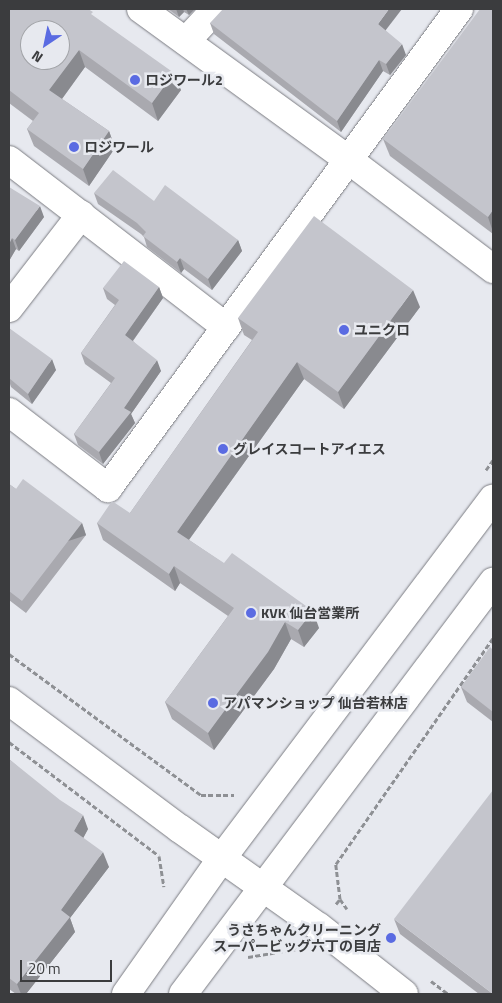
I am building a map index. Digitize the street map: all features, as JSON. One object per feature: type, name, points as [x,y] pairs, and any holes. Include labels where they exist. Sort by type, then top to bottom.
[{"type":"street","points":[[141,9],[349,160],[493,270]]},
{"type":"street","points":[[186,41],[216,9]]},
{"type":"street","points":[[9,412],[108,488],[459,9]]},
{"type":"street","points":[[9,160],[226,327]]},
{"type":"street","points":[[9,308],[81,215]]},
{"type":"street","points":[[126,994],[222,858],[493,499]]},
{"type":"street","points":[[183,994],[493,582]]},
{"type":"street","points":[[9,701],[318,927],[404,994]]},
{"type":"path","points":[[242,958],[303,948],[340,899],[336,864],[493,638]]},
{"type":"path","points":[[9,654],[201,795]]},
{"type":"path","points":[[9,742],[159,856]]},
{"type":"building","points":[[9,9],[88,9],[93,12],[91,14],[174,73],[152,103],[79,50],[70,62],[70,20],[20,20],[20,70],[64,70],[49,90],[109,131],[83,169],[27,129],[39,113],[9,90]]},
{"type":"building","points":[[223,9],[389,9],[378,24],[402,44],[386,64],[379,60],[337,121],[210,23]]},
{"type":"building","points":[[480,9],[493,9],[493,210],[488,217],[383,139]]},
{"type":"building","points":[[113,170],[154,201],[165,185],[238,240],[208,279],[180,258],[177,262],[143,236],[146,232],[137,223],[94,193]]},
{"type":"building","points":[[9,187],[40,206],[15,240],[12,238],[9,244]]},
{"type":"building","points":[[314,216],[413,290],[338,392],[297,362],[177,532],[224,563],[232,553],[313,611],[298,630],[285,622],[268,652],[208,733],[165,702],[234,608],[174,566],[169,574],[97,523],[112,501],[130,513],[258,332],[238,318]]},
{"type":"building","points":[[124,261],[159,287],[125,335],[157,360],[124,408],[131,412],[99,452],[74,434],[115,378],[81,353],[119,300],[103,288]]},
{"type":"building","points":[[9,328],[52,359],[28,394],[9,378]]},
{"type":"building","points":[[23,479],[82,523],[22,601],[9,591],[9,484],[16,489]]},
{"type":"building","points":[[490,647],[493,650],[493,712],[461,687]]},
{"type":"building","points":[[9,759],[60,800],[83,815],[74,831],[103,852],[61,910],[70,917],[17,984],[9,978]]},
{"type":"building","points":[[493,790],[493,994],[394,919]]},
{"type":"place","name":"ロジワール2","points":[[135,80]]},
{"type":"place","name":"ロジワール","points":[[74,147]]},
{"type":"place","name":"ユニクロ","points":[[344,330]]},
{"type":"place","name":"グレイスコートアイエス","points":[[223,449]]},
{"type":"place","name":"KVK 仙台営業所","points":[[251,613]]},
{"type":"place","name":"アパマンショップ 仙台若林店","points":[[213,703]]},
{"type":"place","name":"うさちゃんクリーニング スーパービッグ六丁の目店","points":[[391,938]]}]
